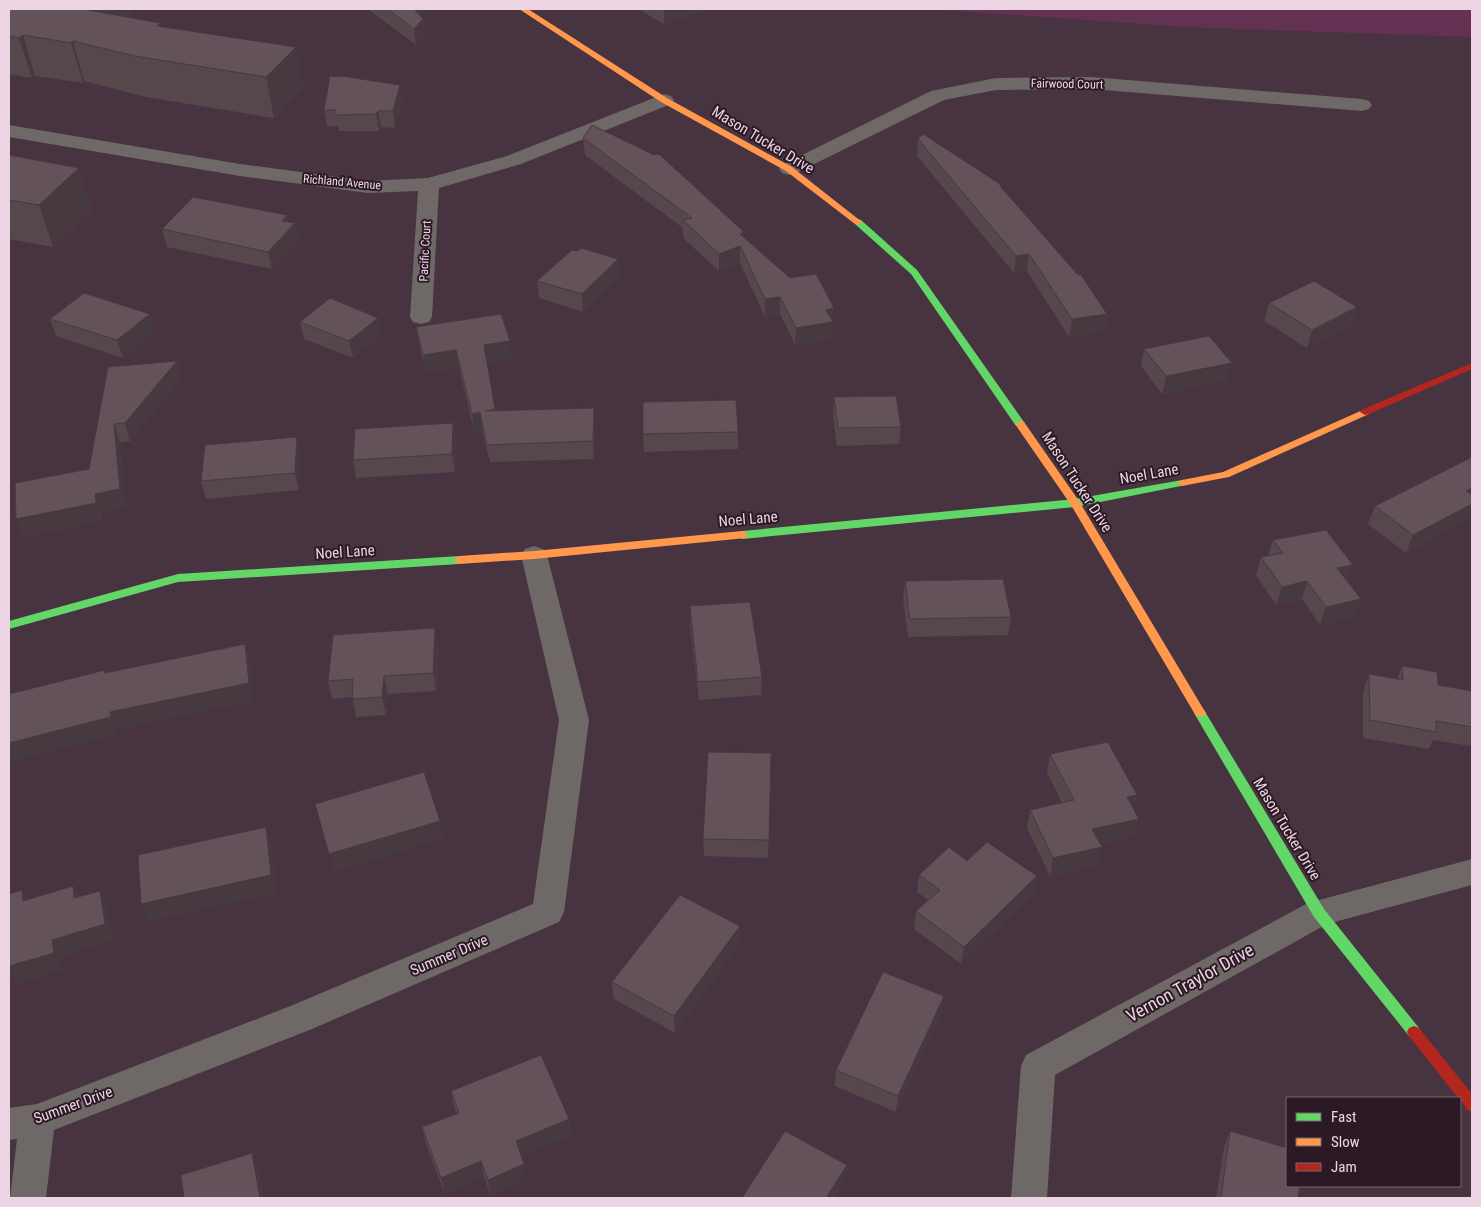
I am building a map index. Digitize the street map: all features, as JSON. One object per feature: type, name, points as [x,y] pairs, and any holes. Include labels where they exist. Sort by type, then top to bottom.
[{"type":"street","name":"Mason Tucker Drive","points":[[523,9],[664,100],[789,169],[851,216],[914,272],[1075,503],[1319,913],[1472,1105]]},
{"type":"street","name":"Fairwood Court","points":[[789,169],[938,95],[996,84],[1091,83],[1362,105]]},
{"type":"street","name":"Richland Avenue","points":[[9,131],[240,170],[358,185],[429,184],[514,160],[664,100]]},
{"type":"street","name":"Pacific Court","points":[[421,317],[429,184]]},
{"type":"street","name":"Noel Lane","points":[[9,625],[178,578],[534,555],[1075,503],[1225,475],[1438,379],[1472,366]]},
{"type":"street","name":"Summer Drive","points":[[23,1122],[300,1018],[548,912],[574,720],[534,555]]},
{"type":"street","name":"Vernon Traylor Drive","points":[[1030,1198],[1038,1066],[1319,913],[1472,872]]},
{"type":"street","points":[[23,1122],[28,1198]]},
{"type":"shaded area","points":[[928,9],[1472,9],[1472,37],[1187,27]]},
{"type":"building","points":[[9,9],[89,9],[160,23],[157,26],[296,47],[266,77],[135,56],[73,41],[71,43],[23,35],[19,38],[9,36]]},
{"type":"building","points":[[387,9],[414,9],[423,19],[414,29]]},
{"type":"building","points":[[330,76],[400,85],[393,111],[378,111],[376,114],[336,115],[336,110],[324,110]]},
{"type":"building","points":[[592,125],[654,155],[659,154],[744,232],[740,234],[790,278],[816,274],[834,308],[826,310],[833,322],[796,328],[780,297],[765,299],[740,246],[719,254],[683,220],[692,218],[583,138]]},
{"type":"building","points":[[923,134],[1000,184],[1078,275],[1081,275],[1107,314],[1072,319],[1029,254],[1016,256],[918,139]]},
{"type":"building","points":[[9,155],[79,168],[39,205],[9,200]]},
{"type":"building","points":[[193,197],[287,215],[282,221],[295,223],[268,252],[162,229]]},
{"type":"building","points":[[581,248],[618,259],[582,294],[537,281],[572,250],[578,251]]},
{"type":"building","points":[[1314,281],[1357,307],[1312,330],[1269,303]]},
{"type":"building","points":[[84,293],[150,314],[117,340],[50,319]]},
{"type":"building","points":[[330,298],[378,318],[349,341],[300,322]]},
{"type":"building","points":[[501,314],[510,341],[484,345],[495,409],[486,411],[594,408],[593,441],[487,445],[480,412],[472,414],[456,350],[423,355],[416,327]]},
{"type":"building","points":[[1209,336],[1232,363],[1166,376],[1144,349]]},
{"type":"building","points":[[177,361],[125,423],[114,424],[120,489],[95,494],[96,503],[16,519],[15,483],[89,469],[108,367]]},
{"type":"building","points":[[896,396],[901,427],[838,428],[834,397]]},
{"type":"building","points":[[736,400],[738,432],[643,434],[643,402]]},
{"type":"building","points":[[453,423],[452,454],[353,460],[355,429]]},
{"type":"building","points":[[297,437],[295,473],[201,481],[205,445]]},
{"type":"building","points":[[1472,457],[1472,488],[1466,491],[1472,495],[1472,504],[1413,535],[1375,506]]},
{"type":"building","points":[[1326,530],[1353,565],[1337,568],[1361,599],[1326,607],[1307,581],[1282,587],[1261,557],[1283,553],[1273,540]]},
{"type":"building","points":[[1003,579],[1011,617],[910,619],[905,581]]},
{"type":"building","points":[[750,602],[762,677],[698,682],[690,606]]},
{"type":"building","points":[[435,628],[433,673],[384,676],[382,697],[352,699],[353,679],[328,681],[333,635]]},
{"type":"building","points":[[245,644],[249,683],[110,712],[111,717],[9,743],[9,694],[105,670],[105,673]]},
{"type":"building","points":[[1402,666],[1437,672],[1438,685],[1472,691],[1472,727],[1436,721],[1436,732],[1370,720],[1369,674],[1403,680]]},
{"type":"building","points":[[1108,742],[1137,795],[1127,797],[1139,819],[1092,829],[1102,847],[1053,858],[1030,810],[1074,800],[1050,754]]},
{"type":"building","points":[[708,752],[771,753],[769,840],[703,839]]},
{"type":"building","points":[[424,772],[440,821],[329,854],[315,804]]},
{"type":"building","points":[[266,827],[271,875],[141,904],[138,855]]},
{"type":"building","points":[[987,842],[1037,876],[964,947],[916,911],[940,890],[919,875],[949,847],[967,861]]},
{"type":"building","points":[[73,886],[74,898],[100,891],[105,924],[52,940],[54,953],[9,966],[9,894],[22,890],[23,901]]},
{"type":"building","points":[[680,895],[740,926],[674,1016],[612,982]]},
{"type":"building","points":[[883,972],[944,996],[898,1096],[836,1070]]},
{"type":"building","points":[[541,1055],[569,1119],[516,1141],[524,1164],[488,1180],[481,1161],[441,1178],[422,1127],[459,1113],[451,1091]]},
{"type":"building","points":[[785,1131],[847,1165],[826,1198],[742,1198]]},
{"type":"building","points":[[1230,1131],[1286,1148],[1286,1187],[1300,1187],[1298,1198],[1221,1198]]},
{"type":"building","points":[[252,1153],[260,1198],[184,1198],[181,1175]]},
{"type":"traffic: fast","points":[[858,222],[914,272],[1020,424]]},
{"type":"traffic: fast","points":[[742,535],[1075,503],[1182,483]]},
{"type":"traffic: fast","points":[[9,625],[178,578],[459,560]]},
{"type":"traffic: fast","points":[[1200,713],[1319,913],[1414,1032]]},
{"type":"traffic: slow","points":[[523,9],[664,100],[789,169],[858,222]]},
{"type":"traffic: slow","points":[[1182,483],[1225,475],[1365,412]]},
{"type":"traffic: slow","points":[[1020,424],[1075,503],[1200,713]]},
{"type":"traffic: slow","points":[[459,560],[534,555],[742,535]]},
{"type":"traffic: jam","points":[[1365,412],[1472,366]]},
{"type":"traffic: jam","points":[[1414,1032],[1472,1105]]}]
